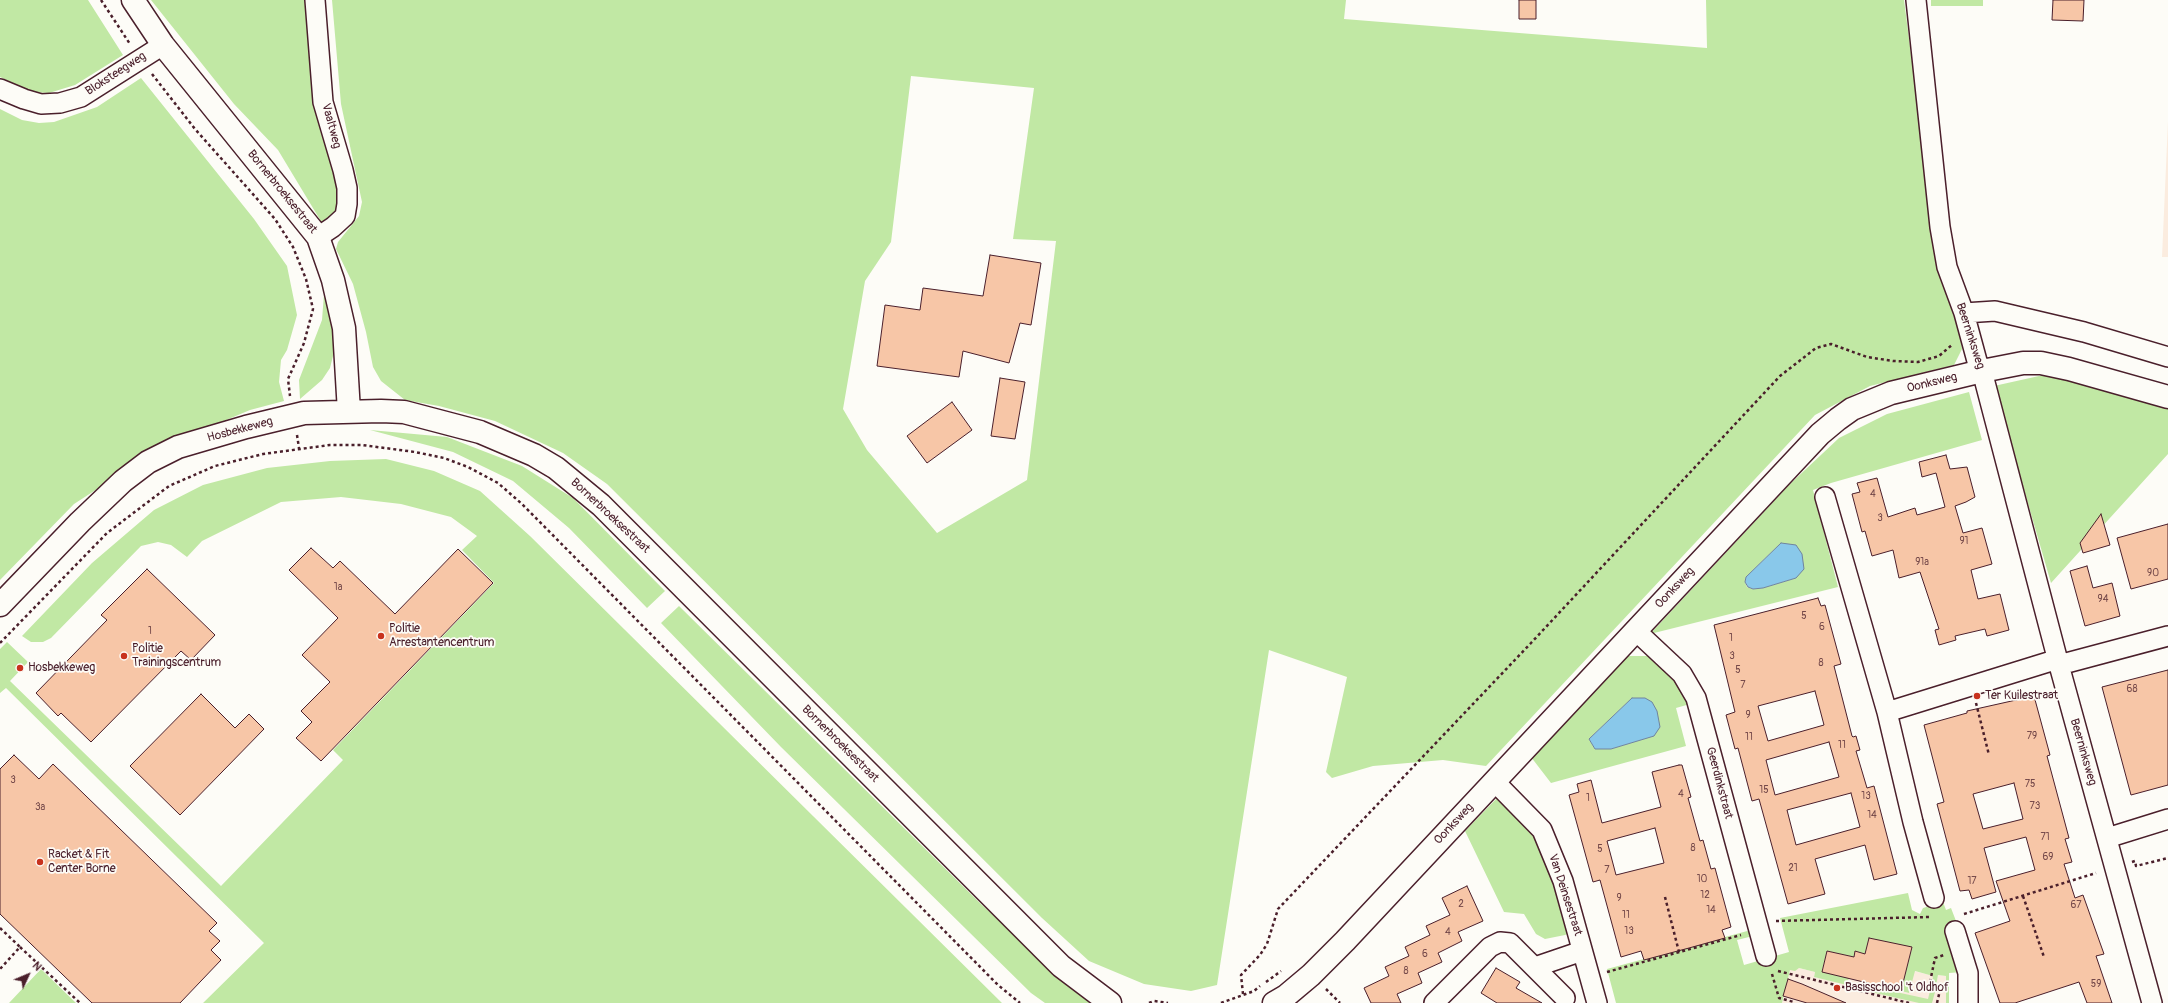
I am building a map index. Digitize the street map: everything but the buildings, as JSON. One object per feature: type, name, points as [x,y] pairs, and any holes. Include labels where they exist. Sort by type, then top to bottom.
[{"type":"main road","name":"Bornerbroeksestraat","points":[[133,0],[163,44],[318,237],[333,280],[344,328],[349,412],[404,412],[480,432],[534,455],[556,468],[581,487],[1061,966],[1110,1003]]},
{"type":"main road","name":"Oonksweg","points":[[1274,1003],[1311,975],[1345,941],[1820,434],[1852,409],[1891,393],[2016,364],[2041,363],[2069,369],[2168,397]]},
{"type":"main road","name":"Hosbekkeweg","points":[[0,605],[80,522],[123,481],[148,462],[178,447],[293,416],[349,412]]},
{"type":"street","name":"Vaaltweg","points":[[315,0],[323,102],[347,188],[345,216],[333,228],[318,237]]},
{"type":"street","name":"Beerninksweg","points":[[1916,0],[1940,227],[1947,267],[1964,313],[1970,339],[1982,371],[2058,662],[2152,1003]]},
{"type":"street","name":"Bloksteegweg","points":[[0,89],[41,104],[60,103],[81,97],[139,58],[163,44]]},
{"type":"street","points":[[1964,313],[1994,311],[2084,332],[2168,357]]},
{"type":"street","points":[[1825,497],[1887,712],[1913,822],[1934,898]]},
{"type":"street","name":"Geerdinkstraat","points":[[1635,630],[1682,674],[1696,698],[1766,956]]},
{"type":"street","points":[[1887,712],[1971,686],[2058,662],[2168,636]]},
{"type":"street","name":"Van Deinsestraat","points":[[1494,781],[1542,830],[1563,881],[1597,1003]]},
{"type":"street","points":[[2107,838],[2168,819]]},
{"type":"street","points":[[1956,924],[1968,973],[1968,1003]]},
{"type":"street","points":[[1434,1003],[1490,947],[1500,942],[1510,944],[1565,998]]},
{"type":"street","points":[[1535,967],[1582,951]]},
{"type":"path","name":"Bornerbroeksestraat","points":[[101,0],[139,58],[195,129],[275,219],[293,247],[306,279],[313,309],[304,343],[288,379],[299,448]]},
{"type":"path","points":[[1220,1003],[1244,994],[1241,975],[1260,955],[1267,944],[1272,932],[1274,916],[1278,909],[1780,376],[1816,348],[1831,344],[1866,357],[1893,361],[1918,362],[1939,356],[1955,343],[1970,339]]},
{"type":"path","points":[[0,643],[107,533],[169,486],[214,466],[263,454],[299,448],[362,445],[415,452],[444,458],[462,464],[498,483],[522,504],[998,985],[1020,1003]]},
{"type":"path","points":[[1971,686],[1989,754]]},
{"type":"path","points":[[1956,924],[2023,896],[2115,867],[2135,861],[2136,866],[2168,858]]},
{"type":"path","points":[[2023,896],[2044,957]]},
{"type":"path","points":[[1665,897],[1679,952]]},
{"type":"path","points":[[1590,977],[1679,952],[1759,928],[1777,921],[1935,917]]},
{"type":"path","points":[[0,928],[80,1003]]},
{"type":"path","points":[[0,969],[20,947]]},
{"type":"path","points":[[1937,1003],[1940,990],[1929,987],[1935,958],[1961,949]]},
{"type":"path","points":[[1794,1002],[1789,1002],[1779,998],[1770,969],[1909,1003]]},
{"type":"path","points":[[1149,1003],[1154,1001],[1168,1003]]},
{"type":"shaded area","points":[[2168,121],[2168,257],[2162,257]]},
{"type":"shaded area","name":"Basisschool 't Oldhof","points":[[1799,968],[1815,972],[1814,977],[1847,984],[1850,973],[1875,985],[1909,993],[1914,971],[1934,976],[1932,985],[1936,985],[1938,975],[1947,976],[1946,1003],[1782,1003],[1790,970]]},
{"type":"green space","points":[[0,0],[88,0],[123,55],[75,85],[49,93],[32,92],[0,77]]},
{"type":"green space","points":[[151,0],[307,0],[315,106],[322,132],[340,181],[338,214],[322,223],[278,150],[234,104]]},
{"type":"green space","points":[[332,0],[1346,0],[1344,19],[1707,48],[1706,0],[1904,0],[1934,232],[1960,329],[1962,349],[1954,365],[1870,386],[1815,415],[1486,766],[1443,760],[1373,766],[1332,778],[1326,772],[1347,677],[1269,650],[1217,985],[1191,991],[1144,984],[1089,961],[1042,918],[607,484],[563,453],[495,421],[439,406],[405,400],[381,381],[373,367],[366,332],[353,284],[336,249],[338,242],[359,216],[362,202],[341,104]],"holes":[[[911,76],[1034,88],[1013,239],[1056,241],[1027,480],[937,533],[867,450],[843,409],[865,281],[891,242]]]},
{"type":"green space","points":[[1931,0],[1983,0],[1983,6],[1931,6]]},
{"type":"green space","points":[[141,78],[254,219],[287,266],[297,315],[287,350],[281,360],[279,382],[284,401],[250,410],[162,447],[74,504],[0,580],[0,109],[22,120],[39,123],[54,122],[97,107]]},
{"type":"green space","points":[[325,281],[334,326],[334,352],[330,368],[322,380],[300,399],[299,380],[322,320]]},
{"type":"green space","points":[[2048,374],[2168,405],[2168,454],[2051,583],[1994,386]]},
{"type":"green space","points":[[1969,392],[1982,440],[1831,483],[1813,490],[1838,587],[1650,634],[1789,485],[1839,438],[1887,414]],"holes":[[[1781,543],[1796,578],[1763,588],[1753,589],[1747,587],[1745,582],[1746,577]]]},
{"type":"green space","points":[[370,430],[447,437],[522,466],[573,498],[665,591],[647,608],[569,528],[513,481],[453,452]]},
{"type":"green space","points":[[386,459],[434,471],[480,491],[530,536],[1002,1003],[203,1003],[264,943],[6,688],[0,693],[0,649],[7,642],[28,662],[10,681],[221,886],[343,760],[333,750],[494,583],[462,550],[477,536],[451,517],[401,504],[341,497],[281,502],[202,541],[187,557],[171,545],[158,542],[141,546],[51,638],[43,642],[31,642],[22,636],[92,563],[154,510],[203,485],[267,468],[330,461]]},
{"type":"green space","points":[[679,606],[982,905],[1083,996],[1096,1003],[1045,1003],[1031,993],[781,747],[661,623]]},
{"type":"green space","points":[[1626,656],[1652,656],[1685,690],[1690,704],[1676,708],[1686,746],[1551,783],[1531,757]],"holes":[[[1632,698],[1653,736],[1611,749],[1595,749],[1589,739]]]},
{"type":"green space","points":[[1500,795],[1525,825],[1547,856],[1575,930],[1565,935],[1545,939],[1536,934],[1524,914],[1504,912],[1465,831]]},
{"type":"green space","points":[[1908,893],[1912,910],[1920,914],[1923,908],[1943,902],[1946,910],[1951,908],[1956,921],[1946,924],[1962,972],[1949,973],[1949,1003],[1946,1003],[1946,976],[1938,975],[1936,986],[1932,985],[1933,976],[1915,971],[1909,993],[1901,991],[1912,948],[1869,938],[1865,954],[1855,951],[1854,957],[1827,951],[1822,971],[1849,978],[1847,985],[1814,977],[1815,972],[1799,968],[1795,971],[1790,970],[1782,1003],[1616,1003],[1607,969],[1751,930],[1753,936],[1737,940],[1744,965],[1789,952],[1780,918]]},
{"type":"green space","points":[[41,969],[76,1003],[9,1003]]},
{"type":"green space","points":[[1873,987],[1928,999],[1930,991],[1935,992],[1932,1003],[1919,1003],[1871,992]]},
{"type":"water","points":[[1781,543],[1796,545],[1802,554],[1804,569],[1796,578],[1763,588],[1753,589],[1748,587],[1745,582],[1746,577]]},
{"type":"water","points":[[1632,698],[1645,698],[1652,702],[1657,711],[1660,727],[1654,736],[1611,749],[1595,749],[1589,739]]},
{"type":"place","name":"Politie Arrestantencentrum","points":[[381,636]]},
{"type":"place","name":"Politie Trainingscentrum","points":[[124,656]]},
{"type":"place","name":"Hosbekkeweg","points":[[20,668]]},
{"type":"place","name":"Ter Kuilestraat","points":[[1977,696]]},
{"type":"place","name":"Racket & Fit Center Borne","points":[[40,862]]},
{"type":"place","name":"Basisschool 't Oldhof","points":[[1837,988]]}]
